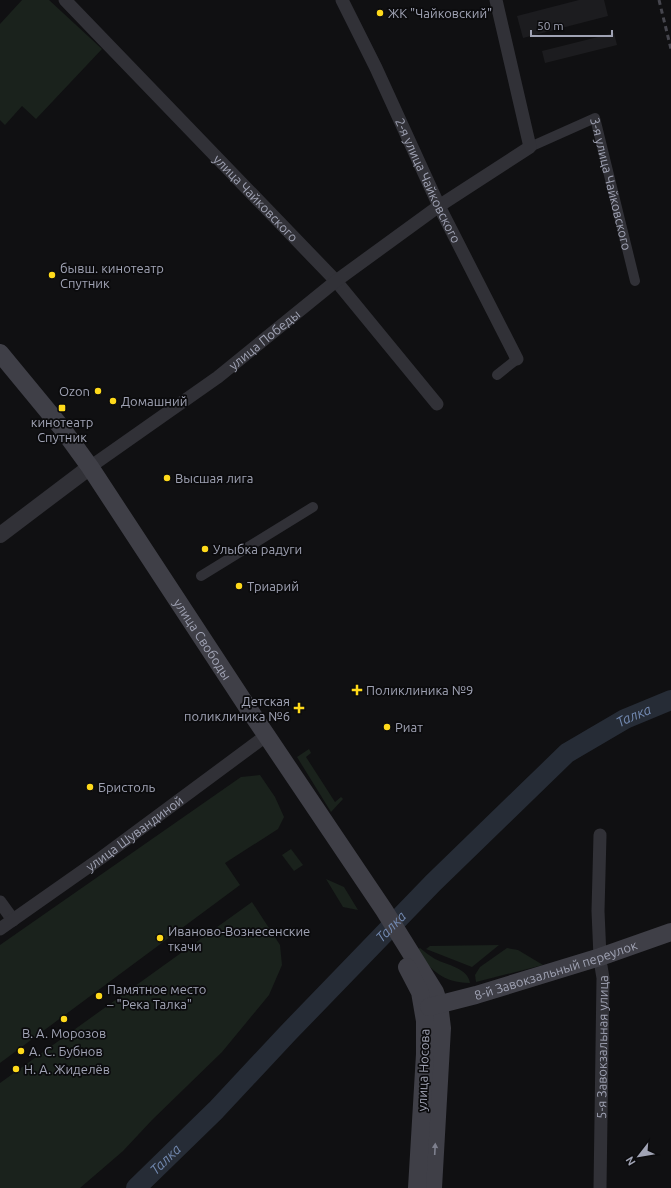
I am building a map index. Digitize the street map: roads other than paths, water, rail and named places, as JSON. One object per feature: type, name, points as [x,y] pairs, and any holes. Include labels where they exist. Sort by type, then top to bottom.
[{"type":"main road","name":"улица Свободы","points":[[0,353],[61,426],[86,470],[402,948],[435,992],[432,1012]]},
{"type":"main road","name":"улица Свободы","points":[[0,367],[86,470]]},
{"type":"main road","name":"8-й Завокзальный переулок","points":[[600,962],[671,932]]},
{"type":"main road","name":"8-й Завокзальный переулок","points":[[432,1012],[671,942]]},
{"type":"main road","name":"улица Носова","points":[[417,1188],[425,1054],[432,1012]]},
{"type":"main road","name":"улица Носова","points":[[432,1012],[441,1054],[433,1188]]},
{"type":"street","name":"улица Чайковского","points":[[65,0],[336,281],[437,404]]},
{"type":"street","name":"2-я улица Чайковского","points":[[342,0],[376,68],[439,206],[517,359]]},
{"type":"street","points":[[496,0],[530,147]]},
{"type":"street","name":"3-я улица Чайковского","points":[[530,147],[595,118],[635,281]]},
{"type":"street","name":"улица Победы","points":[[0,535],[86,470],[218,377],[336,281],[439,206],[530,147]]},
{"type":"street","points":[[497,375],[517,359]]},
{"type":"street","points":[[201,576],[313,507]]},
{"type":"street","name":"улица Шувандиной","points":[[0,929],[101,858],[263,737]]},
{"type":"street","name":"5-я Завокзальная улица","points":[[600,835],[598,923],[600,962],[603,978],[600,1188]]},
{"type":"street","points":[[0,902],[13,920]]},
{"type":"waterway","name":"Талка","points":[[136,1188],[216,1110],[433,883],[567,753],[625,719],[671,700]]},
{"type":"railway","points":[[659,0],[671,49]]},
{"type":"place","name":"ЖК \"Чайковский\"","points":[[380,13]]},
{"type":"place","name":"бывш. кинотеатр Спутник","points":[[52,275]]},
{"type":"place","name":"Ozon","points":[[98,391]]},
{"type":"place","name":"Домашний","points":[[113,401]]},
{"type":"place","name":"кинотеатр Спутник","points":[[62,408]]},
{"type":"place","name":"Высшая лига","points":[[167,478]]},
{"type":"place","name":"Улыбка радуги","points":[[205,549]]},
{"type":"place","name":"Триарий","points":[[239,586]]},
{"type":"place","name":"Поликлиника №9","points":[[357,690]]},
{"type":"place","name":"Детская поликлиника №6","points":[[299,708]]},
{"type":"place","name":"Риат","points":[[387,727]]},
{"type":"place","name":"Бристоль","points":[[90,787]]},
{"type":"place","name":"Иваново-Вознесенские ткачи","points":[[160,938]]},
{"type":"place","name":"Памятное место – \"Река Талка\"","points":[[99,996]]},
{"type":"place","name":"В. А. Морозов","points":[[64,1019]]},
{"type":"place","name":"А. С. Бубнов","points":[[21,1051]]},
{"type":"place","name":"Н. А. Жиделёв","points":[[16,1069]]}]
